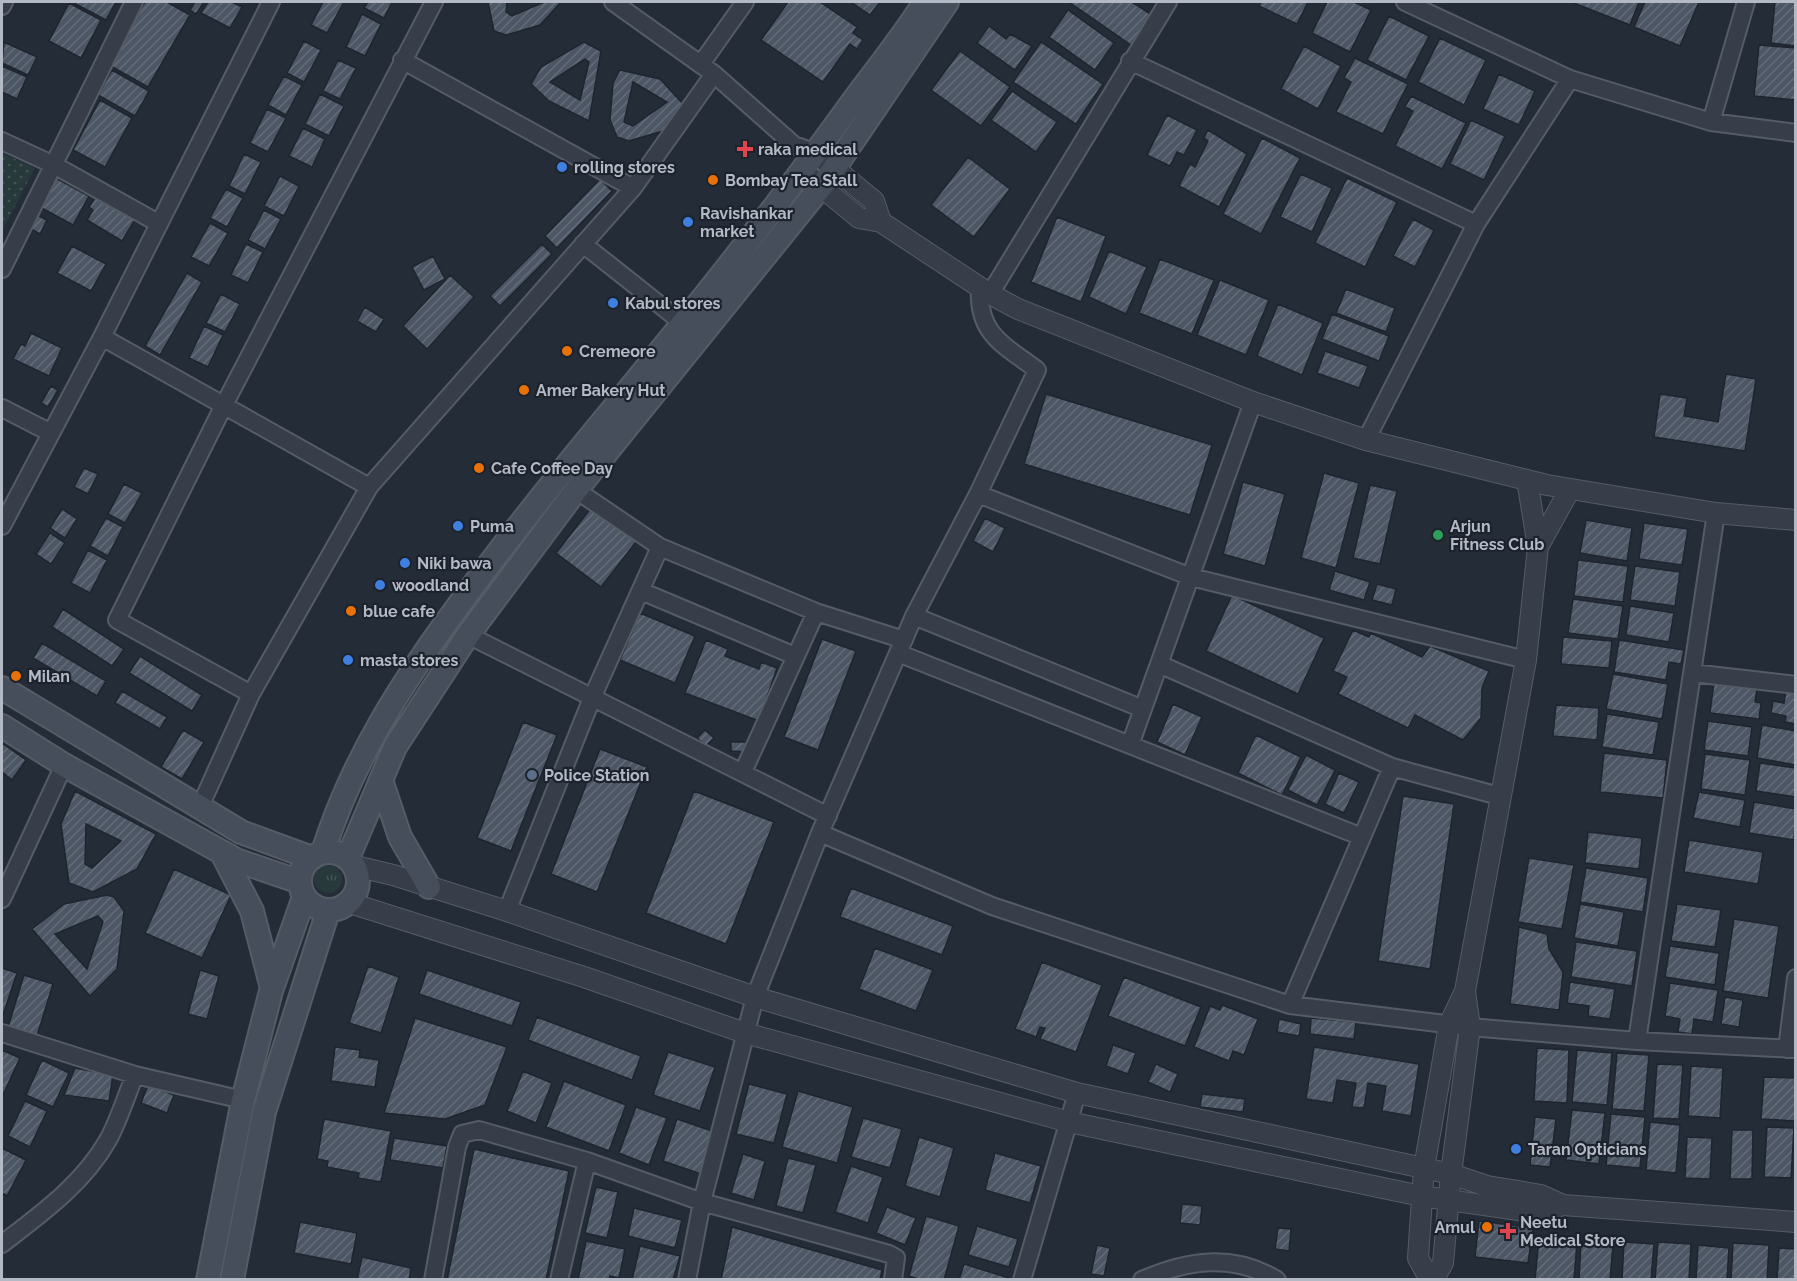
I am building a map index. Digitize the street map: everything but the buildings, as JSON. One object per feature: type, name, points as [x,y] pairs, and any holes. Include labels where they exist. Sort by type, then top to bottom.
[{"type":"main road","points":[[208,1280],[243,1100],[272,988],[302,889],[303,868],[317,855],[380,719],[414,666],[522,519],[684,324],[816,153],[925,2]]},
{"type":"main road","points":[[2,726],[64,765],[222,853],[302,889],[310,903],[328,911],[340,909],[350,903],[358,885],[351,862],[395,747],[468,635],[576,490],[836,166],[947,2]]},
{"type":"main road","points":[[2,688],[199,809],[241,832],[317,855],[336,853],[351,862]]},
{"type":"main road","points":[[381,780],[400,837],[429,886]]},
{"type":"main road","points":[[222,853],[252,911],[272,988]]},
{"type":"main road","points":[[232,1280],[264,1112],[328,911]]},
{"type":"street","points":[[2,6],[4,2]]},
{"type":"street","points":[[2,269],[134,2]]},
{"type":"street","points":[[2,526],[102,337],[271,2]]},
{"type":"street","points":[[251,694],[117,620],[224,405],[434,2]]},
{"type":"street","points":[[613,2],[708,69],[794,145],[816,153],[836,166],[874,201],[881,222]]},
{"type":"street","points":[[199,809],[251,694],[369,487],[633,188],[708,69],[745,2]]},
{"type":"street","points":[[687,1280],[702,1202],[755,997],[820,833],[914,616],[978,494],[1037,370],[999,342],[984,323],[979,308],[985,291],[1168,2]]},
{"type":"street","points":[[1405,2],[1570,80],[1711,122],[1796,134]]},
{"type":"street","points":[[1711,122],[1746,2]]},
{"type":"street","points":[[402,60],[633,188]]},
{"type":"street","points":[[1130,61],[1476,224]]},
{"type":"street","points":[[1366,440],[1476,224],[1570,80]]},
{"type":"street","points":[[2,141],[54,165],[158,223]]},
{"type":"street","points":[[794,145],[802,171],[859,218],[881,222],[985,291],[1048,323],[1253,402],[1366,440],[1527,480],[1716,513],[1796,520]]},
{"type":"street","points":[[583,244],[684,324]]},
{"type":"street","points":[[102,337],[369,487]]},
{"type":"street","points":[[1130,745],[1253,402]]},
{"type":"street","points":[[2,408],[51,433]]},
{"type":"street","points":[[1465,991],[1470,1028],[1448,1200],[1443,1263],[1432,1280],[1418,1258],[1424,1168],[1449,1025],[1465,991],[1499,796],[1526,660],[1538,547],[1527,480]]},
{"type":"street","points":[[1538,547],[1570,489]]},
{"type":"street","points":[[576,490],[660,547],[1130,745],[1362,837]]},
{"type":"street","points":[[978,494],[1191,577],[1526,660]]},
{"type":"street","points":[[1637,1041],[1716,513]]},
{"type":"street","points":[[507,911],[592,698],[660,547]]},
{"type":"street","points":[[641,591],[795,656]]},
{"type":"street","points":[[743,772],[816,612]]},
{"type":"street","points":[[914,616],[1143,709]]},
{"type":"street","points":[[468,635],[828,816]]},
{"type":"street","points":[[1160,664],[1392,767],[1499,796]]},
{"type":"street","points":[[1692,673],[1796,686]]},
{"type":"street","points":[[2,899],[64,765]]},
{"type":"street","points":[[1290,1005],[1392,767]]},
{"type":"street","points":[[820,833],[992,906],[1290,1005],[1470,1028],[1637,1041],[1791,1049],[1796,978]]},
{"type":"street","points":[[351,862],[507,911],[755,997],[1077,1093],[1451,1174],[1487,1186],[1541,1195],[1563,1205],[1796,1222]]},
{"type":"street","points":[[350,903],[584,977],[746,1033],[1069,1122],[1421,1196],[1538,1213],[1563,1205]]},
{"type":"street","points":[[2,1033],[135,1075],[243,1100]]},
{"type":"street","points":[[2,1244],[58,1201],[84,1173],[108,1140],[135,1075]]},
{"type":"street","points":[[1022,1280],[1077,1093]]},
{"type":"street","points":[[433,1280],[457,1147],[462,1134],[479,1130],[587,1161],[702,1202],[888,1254],[896,1258],[893,1280]]},
{"type":"street","points":[[559,1280],[587,1161]]},
{"type":"street","points":[[1142,1280],[1189,1263],[1216,1260],[1236,1263],[1277,1280]]},
{"type":"green space","points":[[2,153],[35,168],[2,231]]},
{"type":"green space","points":[[328,865],[338,869],[342,879],[338,889],[328,893],[318,889],[314,879],[318,869]]},
{"type":"place","name":"raka medical","points":[[745,149]]},
{"type":"place","name":"rolling stores","points":[[562,167]]},
{"type":"place","name":"Bombay Tea Stall","points":[[713,180]]},
{"type":"place","name":"Ravishankar market","points":[[688,222]]},
{"type":"place","name":"Kabul stores","points":[[613,303]]},
{"type":"place","name":"Cremeore","points":[[567,351]]},
{"type":"place","name":"Amer Bakery Hut","points":[[524,390]]},
{"type":"place","name":"Cafe Coffee Day","points":[[479,468]]},
{"type":"place","name":"Puma","points":[[458,526]]},
{"type":"place","name":"Arjun Fitness Club","points":[[1438,535]]},
{"type":"place","name":"Niki bawa","points":[[405,563]]},
{"type":"place","name":"woodland","points":[[380,585]]},
{"type":"place","name":"blue cafe","points":[[351,611]]},
{"type":"place","name":"masta stores","points":[[348,660]]},
{"type":"place","name":"Milan","points":[[16,676]]},
{"type":"place","name":"Police Station","points":[[532,775]]},
{"type":"place","name":"Taran Opticians","points":[[1516,1149]]},
{"type":"place","name":"Amul","points":[[1487,1227]]},
{"type":"place","name":"Neetu Medical Store","points":[[1508,1231]]}]
